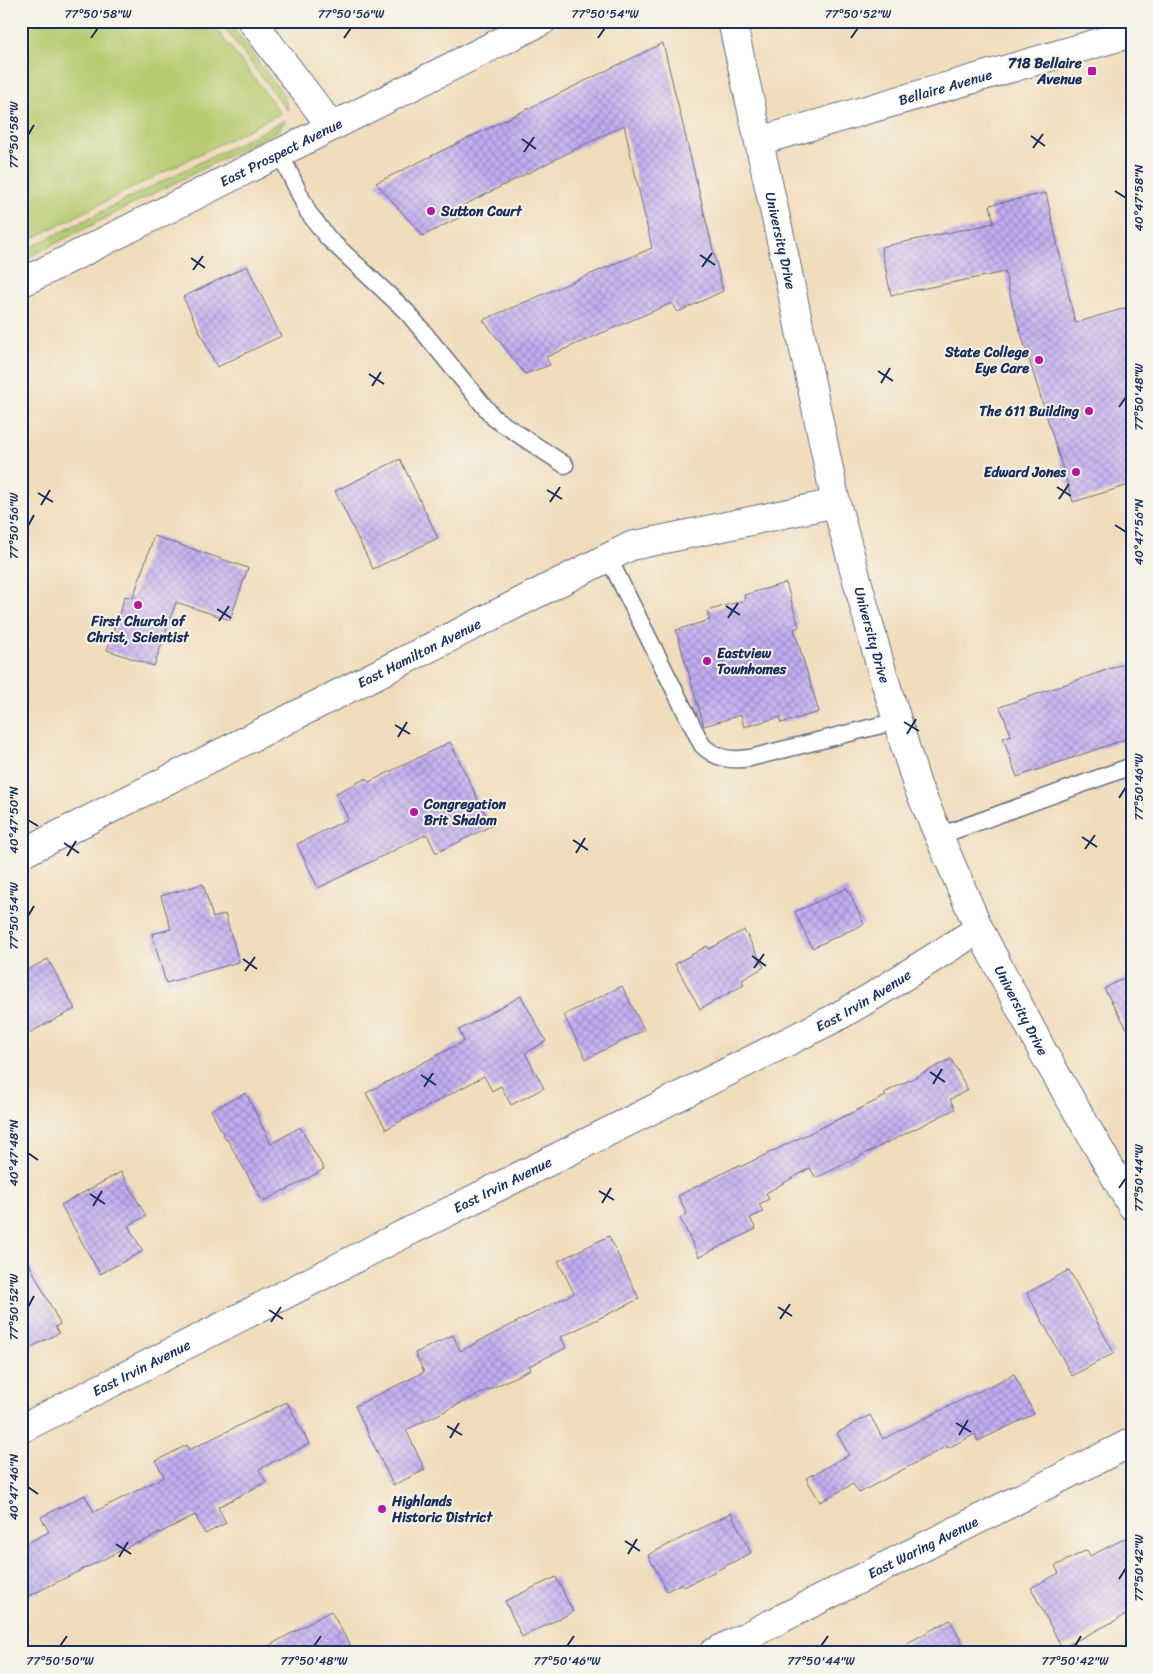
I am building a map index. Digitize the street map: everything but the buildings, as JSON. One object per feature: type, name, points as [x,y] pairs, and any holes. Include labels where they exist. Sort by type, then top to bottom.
[{"type":"street","points":[[252,21],[331,126]]},
{"type":"street","name":"East Prospect Avenue","points":[[21,283],[542,21]]},
{"type":"street","name":"University Drive","points":[[732,21],[836,503],[897,721],[918,785],[978,929],[1043,1052],[1132,1206]]},
{"type":"street","name":"Bellaire Avenue","points":[[759,141],[1132,33]]},
{"type":"street","name":"East Hamilton Avenue","points":[[21,854],[608,556],[648,541],[836,503]]},
{"type":"street","name":"East Irvin Avenue","points":[[21,1429],[384,1244],[835,1018],[874,996],[978,929]]},
{"type":"street","name":"East Waring Avenue","points":[[713,1653],[1132,1442]]},
{"type":"lane","points":[[280,153],[308,212],[328,238],[403,307],[494,418],[565,465]]},
{"type":"lane","points":[[608,556],[702,745],[715,755],[732,759],[750,758],[897,721]]},
{"type":"lane","points":[[939,836],[1132,766]]},
{"type":"green space","points":[[21,21],[210,21],[281,113],[21,244]]},
{"type":"green space","points":[[219,21],[228,21],[284,96],[288,110],[286,109]]},
{"type":"green space","points":[[285,120],[277,131],[21,261],[21,252]]},
{"type":"place","name":"718 Bellaire Avenue","points":[[1092,71]]},
{"type":"place","name":"Sutton Court","points":[[431,211]]},
{"type":"place","name":"State College Eye Care","points":[[1039,360]]},
{"type":"place","name":"The 611 Building","points":[[1089,411]]},
{"type":"place","name":"Edward Jones","points":[[1076,472]]},
{"type":"place","name":"First Church of Christ, Scientist","points":[[138,605]]},
{"type":"place","name":"Eastview Townhomes","points":[[707,661]]},
{"type":"place","name":"Congregation Brit Shalom","points":[[414,812]]},
{"type":"place","name":"Highlands Historic District","points":[[382,1509]]}]
